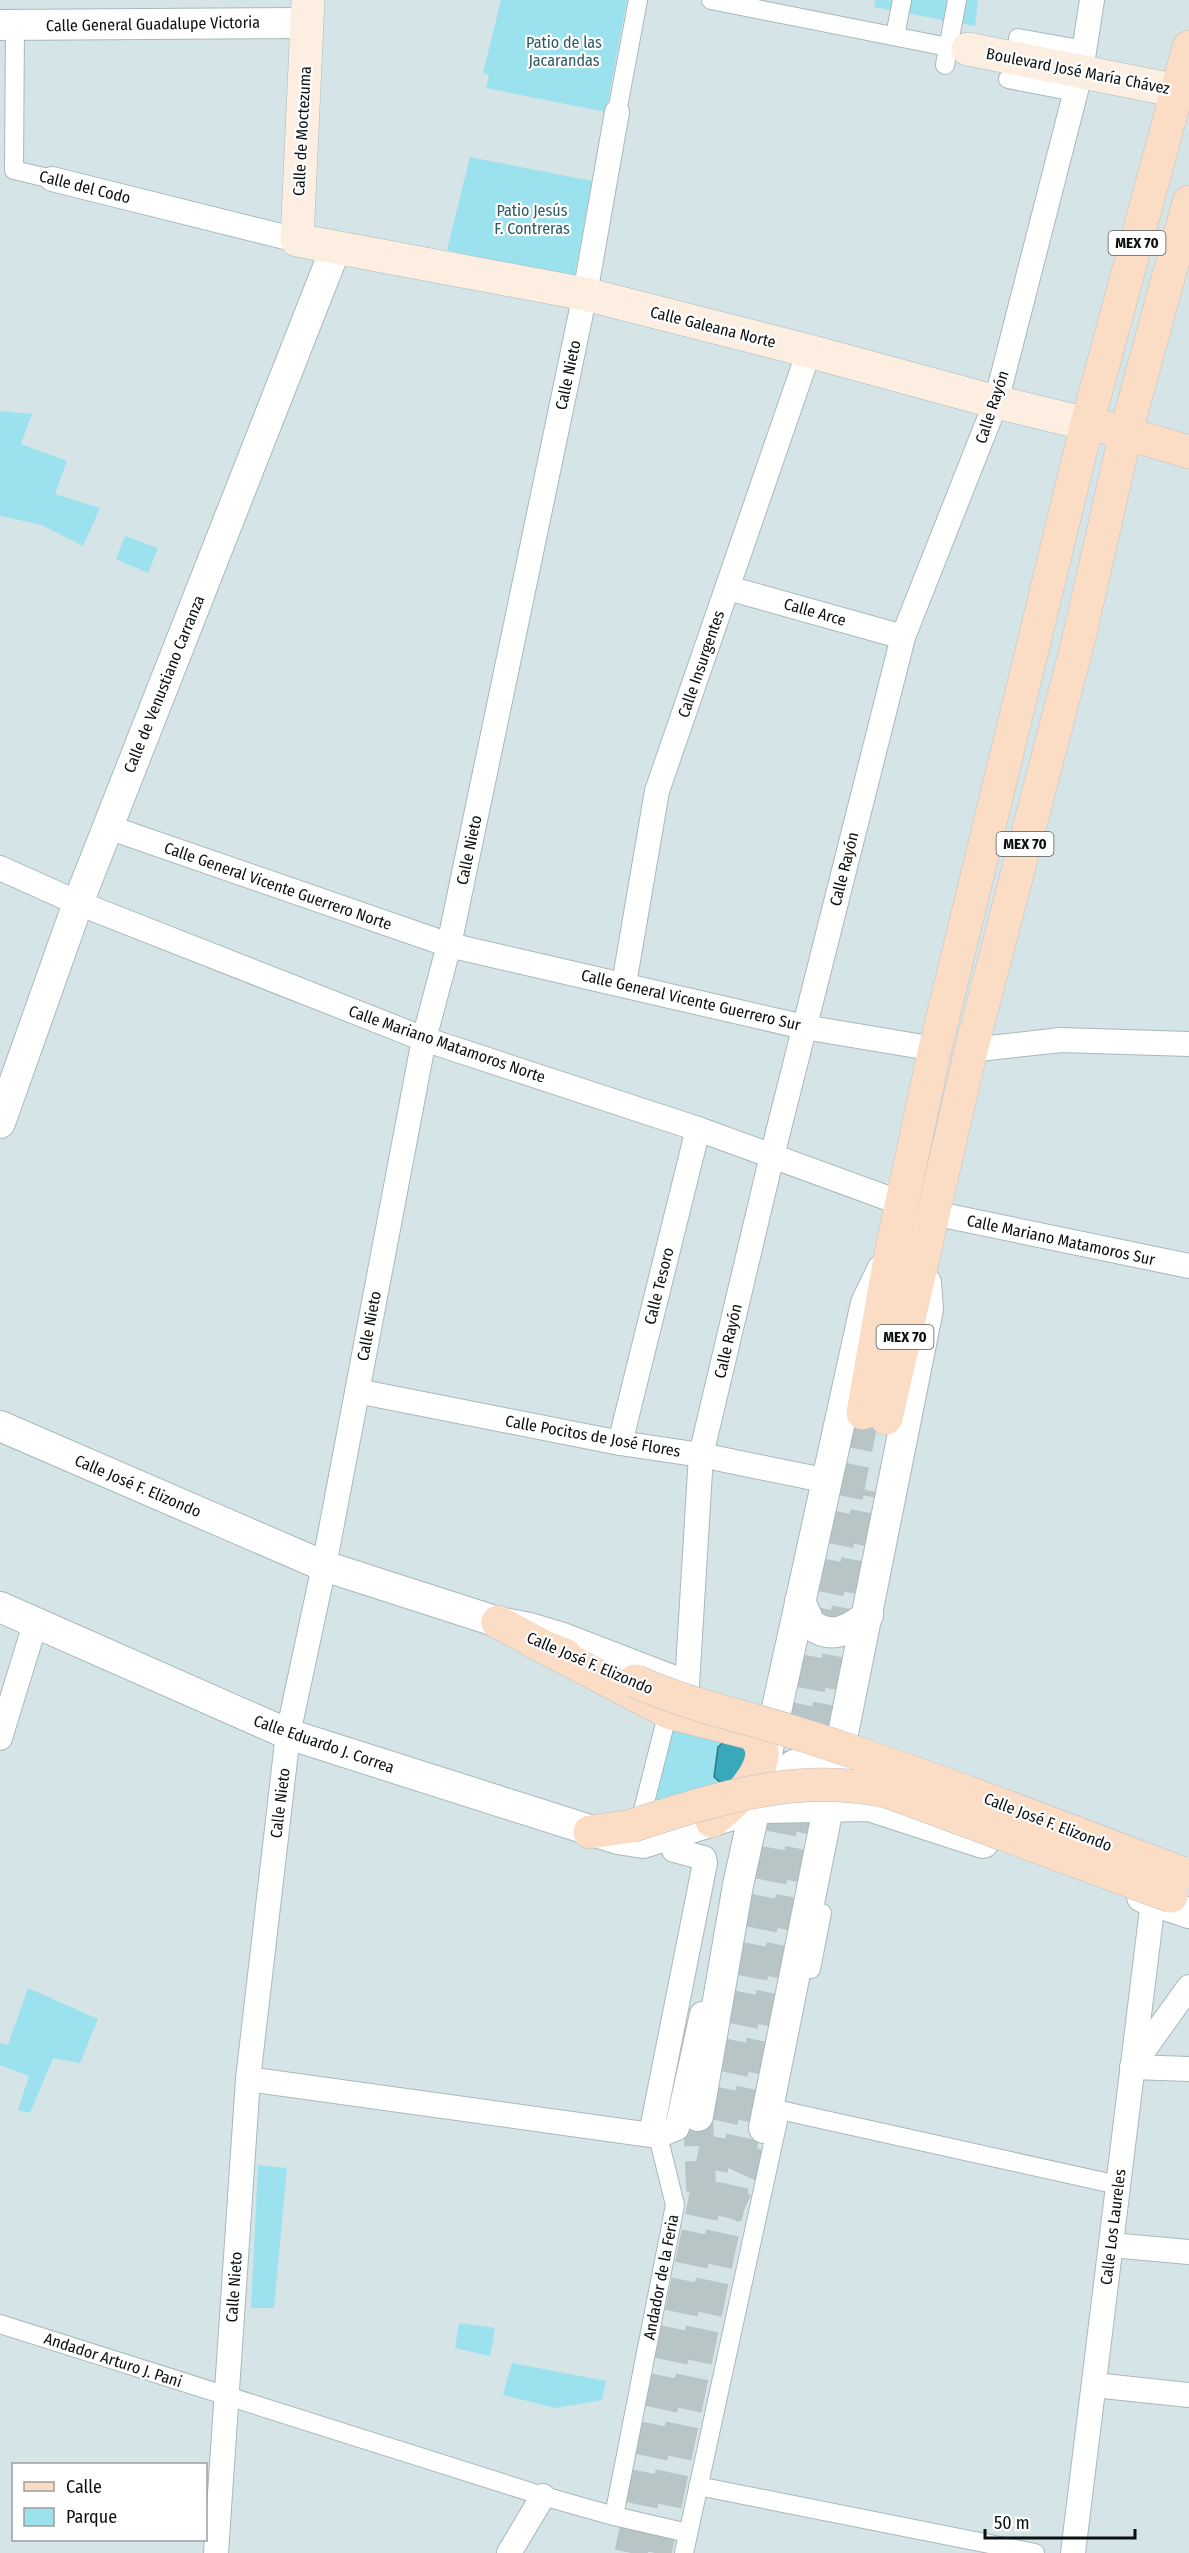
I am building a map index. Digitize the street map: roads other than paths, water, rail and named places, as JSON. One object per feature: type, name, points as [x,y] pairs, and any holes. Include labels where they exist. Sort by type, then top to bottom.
[{"type":"main road","name":"Calle de Moctezuma","points":[[297,240],[307,11]]},
{"type":"main road","name":"MEX 70","points":[[1189,47],[1184,93],[1087,424],[935,1049],[891,1254],[874,1416],[924,1256],[971,1050],[1078,642],[1126,432],[1189,202]]},
{"type":"main road","name":"Boulevard José María Chávez","points":[[953,53],[1080,71],[1184,93]]},
{"type":"main road","name":"Calle Galeana Norte","points":[[297,240],[585,294],[809,351],[996,402],[1126,432],[1189,452]]},
{"type":"main road","name":"Calle José F. Elizondo","points":[[498,1622],[544,1647],[669,1696],[810,1737],[964,1790],[1180,1889]]},
{"type":"main road","points":[[544,1647],[668,1712],[751,1733],[758,1738],[762,1747],[758,1767],[750,1782],[726,1810],[711,1821]]},
{"type":"main road","name":"Calle José F. Elizondo","points":[[590,1832],[750,1792],[805,1784],[852,1784],[889,1792],[1180,1889]]},
{"type":"street","points":[[617,112],[638,0]]},
{"type":"street","points":[[711,0],[895,36],[953,53],[957,0]]},
{"type":"street","points":[[895,36],[902,0]]},
{"type":"street","name":"Calle Rayón","points":[[687,1685],[701,1455],[772,1156],[903,637],[996,402],[1080,71],[1092,0]]},
{"type":"street","name":"Calle General Guadalupe Victoria","points":[[8,25],[307,11]]},
{"type":"street","name":"Calle del Codo","points":[[8,25],[14,170],[297,240]]},
{"type":"street","points":[[1017,38],[1080,71]]},
{"type":"street","points":[[1008,79],[1080,71]]},
{"type":"street","name":"Calle Nieto","points":[[216,2553],[248,2079],[288,1734],[324,1566],[424,1039],[449,945],[585,294],[617,112]]},
{"type":"street","name":"Calle de Venustiano Carranza","points":[[0,1123],[78,903],[336,248]]},
{"type":"street","name":"Calle Insurgentes","points":[[624,984],[657,791],[809,351]]},
{"type":"street","name":"Calle Arce","points":[[728,588],[903,637]]},
{"type":"street","name":"Calle General Vicente Guerrero Norte","points":[[108,827],[449,945]]},
{"type":"street","name":"Calle Mariano Matamoros Norte","points":[[0,868],[78,903],[424,1039],[698,1129],[901,1203]]},
{"type":"street","name":"Calle General Vicente Guerrero Sur","points":[[449,945],[804,1027],[935,1049]]},
{"type":"street","points":[[971,1050],[1061,1040],[1189,1044]]},
{"type":"street","name":"Calle Tesoro","points":[[620,1443],[698,1129]]},
{"type":"street","name":"Calle Mariano Matamoros Sur","points":[[933,1214],[1189,1266]]},
{"type":"street","name":"MEX 70","points":[[699,2116],[738,1885],[866,1303],[891,1254]]},
{"type":"street","name":"MEX 70","points":[[772,2119],[831,1815],[843,1732],[928,1309],[924,1256]]},
{"type":"street","name":"Calle Pocitos de José Flores","points":[[357,1391],[828,1481]]},
{"type":"street","name":"Calle José F. Elizondo","points":[[0,1426],[324,1566],[498,1622]]},
{"type":"street","points":[[800,1601],[810,1624],[828,1634],[848,1629],[868,1615]]},
{"type":"street","name":"Calle Eduardo J. Correa","points":[[0,1607],[288,1734],[590,1832],[643,1843],[755,1808],[831,1815],[869,1806],[1180,1889]]},
{"type":"street","points":[[498,1622],[560,1637],[687,1685],[843,1732],[937,1767],[1180,1889]]},
{"type":"street","points":[[0,1738],[4,1713],[35,1624]]},
{"type":"street","points":[[637,1820],[668,1712]]},
{"type":"street","points":[[777,1712],[786,1751],[808,1779],[831,1815]]},
{"type":"street","points":[[755,1808],[771,1786],[794,1763],[814,1758],[887,1770],[937,1767]]},
{"type":"street","points":[[711,1821],[731,1826],[741,1833],[747,1847]]},
{"type":"street","name":"Andador de la Feria","points":[[614,2516],[675,2205],[653,2124],[705,1863],[704,1858],[674,1850]]},
{"type":"street","points":[[248,2079],[658,2136],[677,2128],[716,1948],[738,1885]]},
{"type":"street","name":"Calle Los Laureles","points":[[1072,2553],[1132,2067],[1180,1889]]},
{"type":"street","points":[[1132,2067],[1189,1987]]},
{"type":"street","points":[[1132,2067],[1189,2069]]},
{"type":"street","points":[[684,2553],[772,2119],[1118,2185]]},
{"type":"street","points":[[1111,2245],[1189,2252]]},
{"type":"street","name":"Andador Arturo J. Pani","points":[[0,2324],[226,2396]]},
{"type":"street","points":[[1094,2385],[1189,2395]]},
{"type":"street","points":[[226,2396],[543,2496],[688,2534]]},
{"type":"street","points":[[698,2486],[1035,2553]]},
{"type":"street","points":[[509,2553],[543,2496]]},
{"type":"tunnel","points":[[631,2553],[745,2008],[863,1413]]},
{"type":"tunnel","points":[[655,2553],[782,1950],[871,1491]]},
{"type":"tunnel","points":[[698,2116],[702,2210]]},
{"type":"tunnel","points":[[725,2216],[764,2128]]},
{"type":"park label","name":"Patio de las Jacarandas","points":[[564,51]]},
{"type":"park label","name":"Patio Jesús F. Contreras","points":[[532,219]]}]
